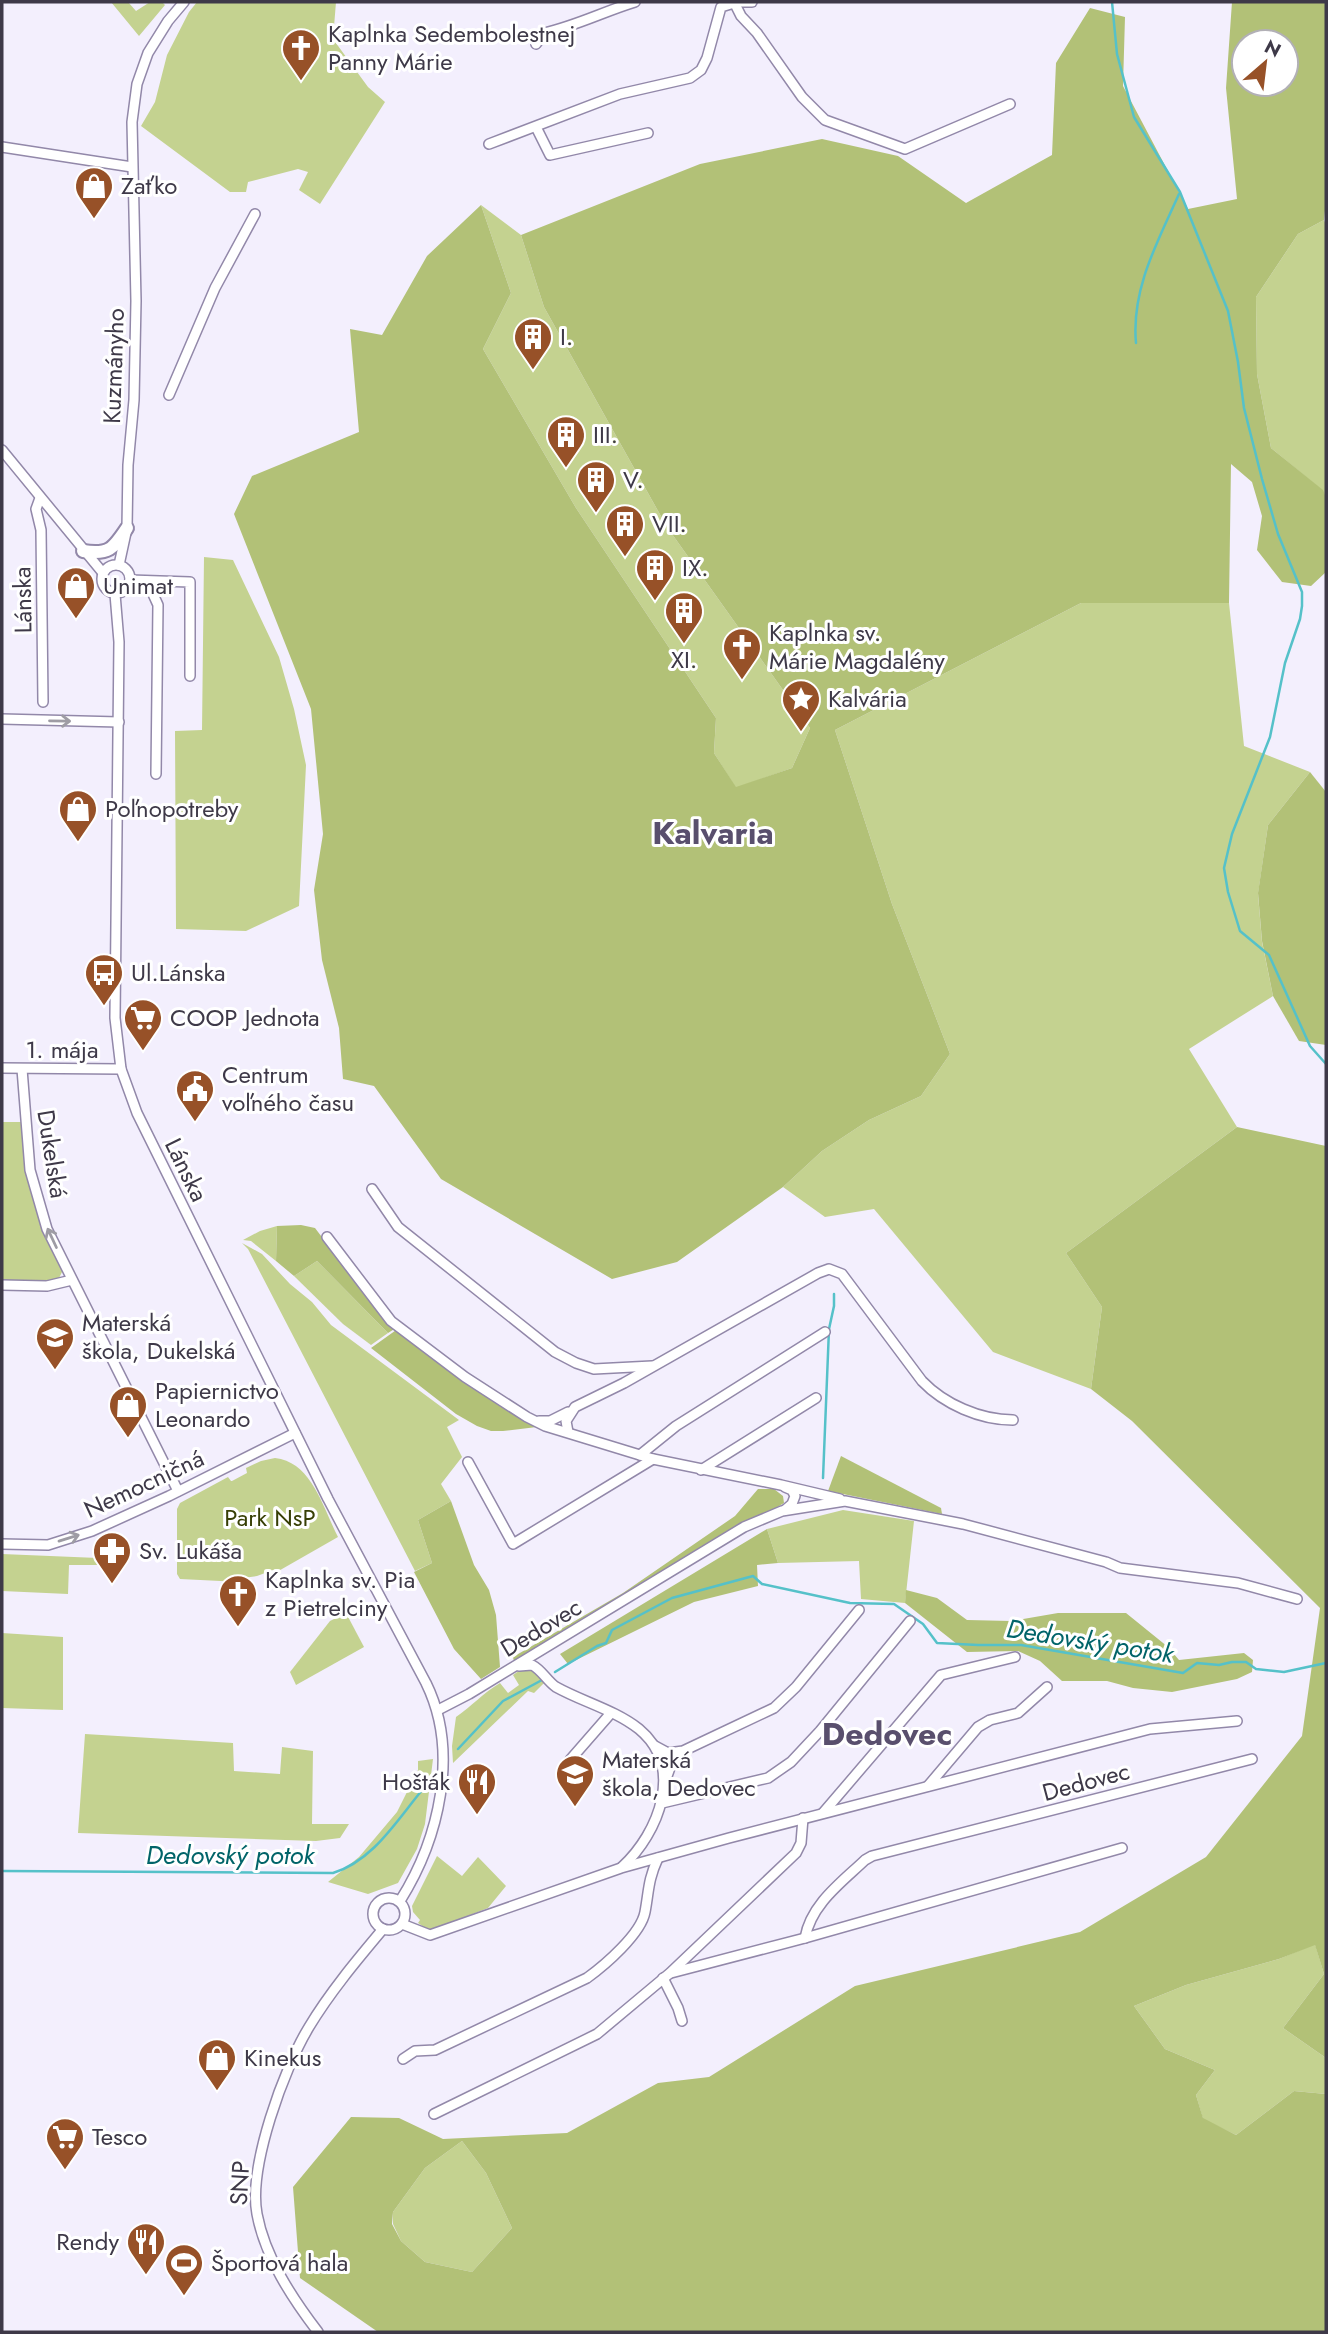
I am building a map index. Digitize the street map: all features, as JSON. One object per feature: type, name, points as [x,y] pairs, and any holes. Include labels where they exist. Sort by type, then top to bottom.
[{"type":"street","name":"Kuzmányho","points":[[118,565],[127,528],[128,465],[134,400],[136,301],[132,122],[142,69],[160,33],[184,2]]},
{"type":"street","points":[[536,44],[544,33],[635,2]]},
{"type":"street","points":[[732,2],[802,97],[825,120],[905,149],[1010,104]]},
{"type":"street","points":[[489,144],[620,94],[690,78],[701,70],[707,58],[721,7],[732,2],[752,2]]},
{"type":"street","points":[[536,127],[550,155],[649,133]]},
{"type":"street","points":[[2,148],[132,167]]},
{"type":"street","points":[[169,395],[215,288],[254,214]]},
{"type":"street","points":[[2,450],[103,573]]},
{"type":"street","name":"Lánska","points":[[40,498],[36,509],[41,530],[43,702]]},
{"type":"street","points":[[83,551],[105,552],[114,547],[127,528]]},
{"type":"street","points":[[118,565],[127,569],[130,580],[126,590],[115,594],[108,592],[102,580],[103,573],[109,566],[118,565]]},
{"type":"street","points":[[130,580],[190,582],[190,676]]},
{"type":"street","points":[[147,581],[158,605],[156,774]]},
{"type":"street","name":"Lánska","points":[[115,594],[119,642],[115,1018],[121,1069],[147,1136],[328,1500],[438,1710]]},
{"type":"street","points":[[2,719],[119,722]]},
{"type":"street","name":"1. mája","points":[[2,1068],[121,1069]]},
{"type":"street","name":"Dukelská","points":[[22,1069],[30,1170],[47,1229],[178,1491]]},
{"type":"street","points":[[372,1189],[398,1227],[555,1352],[576,1363],[594,1368],[652,1366]]},
{"type":"street","name":"Dedovec","points":[[327,1237],[383,1312],[399,1328],[527,1417],[653,1459],[963,1524],[1120,1568],[1238,1583],[1297,1599]]},
{"type":"street","points":[[527,1417],[550,1421],[560,1417],[818,1273],[833,1269],[848,1281],[930,1389],[971,1412],[997,1420],[1013,1420]]},
{"type":"street","points":[[2,1285],[47,1286],[72,1280]]},
{"type":"street","points":[[640,1455],[676,1426],[825,1332]]},
{"type":"street","points":[[701,1470],[816,1398]]},
{"type":"street","points":[[568,1432],[566,1421],[575,1407]]},
{"type":"street","name":"Nemocničná","points":[[2,1545],[48,1545],[92,1531],[164,1499],[295,1433]]},
{"type":"street","points":[[468,1462],[513,1544],[653,1459]]},
{"type":"street","points":[[780,1485],[792,1490],[795,1496],[792,1504],[782,1511]]},
{"type":"street","name":"Dedovec","points":[[438,1710],[744,1527],[782,1511],[845,1501]]},
{"type":"street","points":[[652,1744],[668,1753],[683,1751],[774,1708],[796,1687],[859,1610]]},
{"type":"street","points":[[662,1803],[768,1778],[790,1762],[820,1731],[910,1622]]},
{"type":"street","points":[[821,1814],[941,1675],[1015,1657]]},
{"type":"street","name":"Dedovec","points":[[515,1666],[525,1664],[538,1668],[550,1682],[637,1728],[652,1744]]},
{"type":"street","points":[[926,1787],[978,1727],[990,1720],[1018,1713],[1047,1687]]},
{"type":"street","points":[[400,1901],[421,1863],[439,1805],[442,1756],[438,1710]]},
{"type":"street","points":[[570,1760],[611,1713]]},
{"type":"street","name":"Dedovec","points":[[402,1924],[429,1935],[621,1868],[803,1818],[1150,1729],[1237,1721]]},
{"type":"street","points":[[652,1744],[660,1759],[664,1784]]},
{"type":"street","points":[[621,1868],[642,1844],[662,1803],[664,1784],[671,1765],[683,1751]]},
{"type":"street","name":"Dedovec","points":[[805,1938],[811,1919],[822,1903],[872,1856],[1252,1759]]},
{"type":"street","points":[[434,2114],[597,2034],[701,1945],[796,1853],[801,1843],[803,1818]]},
{"type":"street","points":[[666,1975],[1122,1848]]},
{"type":"street","points":[[403,2059],[415,2051],[435,2050],[587,1978],[600,1969],[642,1922],[650,1875],[659,1858]]},
{"type":"street","points":[[385,1898],[400,1901],[406,1913],[402,1924],[397,1928],[383,1929],[374,1919],[373,1909],[385,1898]]},
{"type":"street","name":"SNP","points":[[318,2332],[280,2274],[259,2224],[255,2203],[262,2146],[307,2029],[383,1929]]},
{"type":"street","points":[[701,1945],[701,1955],[709,1963]]},
{"type":"street","points":[[666,1975],[682,2021]]},
{"type":"green space","points":[[111,2],[128,2],[136,11],[150,2],[162,2],[165,5],[139,36]]},
{"type":"green space","points":[[197,2],[336,2],[333,39],[368,87],[385,102],[320,204],[299,190],[308,172],[298,169],[248,182],[246,192],[230,192],[141,126],[155,102],[167,55]]},
{"type":"green space","points":[[1232,2],[1326,2],[1324,220],[1298,234],[1256,297],[1257,374],[1271,448],[1323,490],[1326,497],[1326,572],[1311,586],[1282,582],[1257,550],[1262,516],[1252,482],[1231,464],[1229,603],[1081,603],[835,730],[892,904],[950,1054],[921,1096],[869,1120],[822,1151],[783,1187],[677,1262],[612,1279],[441,1179],[374,1086],[343,1079],[339,1028],[322,960],[314,890],[323,834],[311,709],[234,514],[252,476],[359,432],[350,329],[382,335],[427,256],[481,205],[511,293],[483,349],[576,508],[716,718],[714,753],[736,787],[792,768],[810,728],[667,527],[544,307],[521,235],[700,164],[822,139],[898,156],[966,203],[1052,155],[1056,63],[1090,8],[1125,17],[1123,86],[1188,209],[1237,199],[1226,88],[1230,31],[1230,98],[1300,98],[1300,28],[1230,28]]},
{"type":"green space","points":[[481,205],[521,235],[544,307],[667,527],[810,728],[792,768],[736,788],[714,753],[716,718],[576,508],[483,349],[511,293]]},
{"type":"green space","points":[[1324,220],[1326,497],[1322,490],[1271,448],[1257,374],[1256,297],[1298,234]]},
{"type":"green space","points":[[204,557],[233,560],[279,657],[306,765],[299,906],[246,931],[176,929],[175,731],[202,730]]},
{"type":"green space","points":[[1081,603],[1229,603],[1244,746],[1310,772],[1268,825],[1258,894],[1262,942],[1273,996],[1189,1049],[1237,1127],[1066,1253],[1102,1307],[1091,1389],[993,1352],[874,1209],[825,1217],[783,1187],[822,1151],[869,1120],[921,1096],[950,1054],[892,904],[835,730]]},
{"type":"green space","points":[[1310,772],[1326,792],[1326,1045],[1299,1041],[1273,996],[1262,941],[1258,893],[1268,825]]},
{"type":"green space","points":[[2,1122],[21,1122],[27,1167],[63,1270],[58,1280],[2,1282]]},
{"type":"green space","points":[[1237,1127],[1326,1146],[1326,2058],[1283,2028],[1324,1974],[1315,1945],[1279,1959],[1186,1985],[1134,2006],[1165,2049],[1215,2070],[1196,2095],[1203,2118],[1236,2135],[1294,2091],[1326,2094],[1326,2332],[378,2332],[300,2278],[293,2187],[351,2117],[399,2118],[443,2139],[567,2133],[658,2083],[709,2077],[855,1986],[1080,1932],[1206,1857],[1302,1736],[1320,1608],[1132,1421],[1091,1389],[1102,1307],[1066,1253]],"holes":[[[462,2141],[486,2173],[512,2228],[472,2272],[425,2262],[401,2241],[392,2224],[393,2212],[425,2168]]]},
{"type":"green space","points":[[301,1225],[315,1228],[387,1323],[396,1328],[388,1333],[317,1261],[294,1276],[276,1261],[277,1226]]},
{"type":"green space","points":[[277,1226],[276,1261],[251,1241],[243,1240],[260,1231]]},
{"type":"green space","points":[[242,1243],[262,1254],[290,1284],[312,1302],[331,1325],[459,1420],[447,1427],[462,1457],[441,1484],[451,1501],[418,1520],[432,1563],[415,1571],[248,1249]]},
{"type":"green space","points":[[317,1261],[388,1333],[371,1345],[343,1324],[294,1276]]},
{"type":"green space","points":[[399,1328],[429,1351],[545,1426],[491,1431],[456,1414],[371,1348]]},
{"type":"green space","points":[[841,1456],[941,1508],[942,1514],[828,1491]]},
{"type":"green space","name":"Park NsP","points":[[275,1458],[288,1461],[307,1477],[338,1537],[275,1573],[273,1570],[243,1578],[241,1582],[180,1579],[177,1574],[177,1509],[180,1503],[228,1477],[232,1481],[247,1473],[246,1468]]},
{"type":"green space","points":[[758,1489],[774,1489],[783,1496],[784,1503],[515,1666],[513,1657],[623,1593],[735,1516]]},
{"type":"green space","points":[[451,1501],[474,1565],[489,1590],[496,1615],[500,1667],[481,1679],[454,1649],[414,1572],[432,1563],[418,1520]]},
{"type":"green space","points":[[843,1510],[914,1521],[905,1603],[861,1599],[859,1561],[778,1563],[767,1529]]},
{"type":"green space","points":[[767,1529],[778,1563],[757,1565],[758,1586],[694,1602],[568,1664],[560,1654]]},
{"type":"green space","points":[[2,1554],[122,1559],[122,1565],[69,1565],[68,1594],[2,1591]]},
{"type":"green space","points":[[906,1590],[937,1598],[967,1620],[1011,1621],[1058,1613],[1126,1613],[1168,1647],[1179,1660],[1244,1653],[1253,1660],[1252,1672],[1237,1679],[1172,1692],[1133,1688],[1107,1681],[1062,1681],[1040,1661],[1018,1651],[967,1652],[905,1603]]},
{"type":"green space","points":[[346,1613],[364,1647],[296,1685],[290,1672],[330,1621]]},
{"type":"green space","points":[[2,1633],[63,1637],[63,1710],[2,1708]]},
{"type":"green space","points":[[523,1668],[531,1669],[546,1681],[534,1693],[528,1691],[453,1763],[452,1746],[456,1717],[500,1683],[508,1693],[519,1685],[513,1675]]},
{"type":"green space","points":[[85,1734],[233,1743],[234,1771],[280,1774],[282,1747],[313,1751],[312,1824],[349,1824],[340,1838],[316,1841],[78,1833]]},
{"type":"green space","points":[[433,1759],[425,1824],[417,1849],[398,1883],[368,1894],[328,1882],[359,1857],[397,1812],[418,1770],[418,1761]]},
{"type":"green space","points":[[437,1856],[462,1876],[478,1857],[506,1886],[488,1908],[434,1929],[427,1929],[418,1923],[420,1920],[413,1912],[412,1906]]},
{"type":"green space","points":[[1315,1944],[1324,1974],[1283,2028],[1326,2058],[1326,2094],[1294,2091],[1236,2135],[1203,2119],[1196,2095],[1215,2070],[1165,2049],[1134,2006],[1186,1985],[1279,1959]]},
{"type":"green space","points":[[462,2141],[486,2173],[512,2228],[472,2272],[425,2262],[401,2241],[393,2224],[393,2212],[425,2168]]},
{"type":"waterway","points":[[1112,2],[1117,54],[1134,117],[1180,192],[1228,311],[1244,408],[1262,479],[1278,534],[1302,592],[1300,619],[1285,663],[1270,737],[1232,834],[1224,868],[1240,931],[1269,955],[1310,1046],[1326,1064]]},
{"type":"waterway","points":[[1136,343],[1142,285],[1179,194]]},
{"type":"waterway","points":[[823,1478],[829,1329],[834,1294]]},
{"type":"waterway","name":"Dedovský potok","points":[[555,1672],[606,1643],[612,1630],[672,1598],[753,1576],[762,1584],[850,1603],[894,1604],[923,1624],[937,1643],[1021,1645],[1183,1673],[1197,1663],[1219,1665],[1246,1662],[1256,1669],[1284,1672],[1326,1663]]},
{"type":"waterway","name":"Dedovský potok","points":[[458,1749],[503,1701],[542,1680]]},
{"type":"waterway","name":"Dedovský potok","points":[[2,1871],[333,1873],[347,1867],[372,1849],[423,1789]]},
{"type":"place","name":"Kaplnka Sedembolestnej Panny Márie","points":[[301,82]]},
{"type":"place","name":"Zaťko","points":[[94,220]]},
{"type":"place","name":"I.","points":[[533,371]]},
{"type":"place","name":"III.","points":[[566,469]]},
{"type":"place","name":"V.","points":[[596,514]]},
{"type":"place","name":"VII.","points":[[625,558]]},
{"type":"place","name":"IX.","points":[[655,602]]},
{"type":"place","name":"Unimat","points":[[76,620]]},
{"type":"place","name":"XI.","points":[[684,645]]},
{"type":"place","name":"Kaplnka sv. Márie Magdalény","points":[[742,681]]},
{"type":"place","name":"Kalvária","points":[[801,733]]},
{"type":"place","name":"Poľnopotreby","points":[[78,843]]},
{"type":"place","name":"Ul.Lánska","points":[[104,1007]]},
{"type":"place","name":"COOP Jednota","points":[[143,1052]]},
{"type":"place","name":"Centrum voľného času","points":[[195,1123]]},
{"type":"place","name":"Materská škola, Dukelská","points":[[55,1371]]},
{"type":"place","name":"Papiernictvo Leonardo","points":[[128,1439]]},
{"type":"place","name":"Sv. Lukáša","points":[[112,1585]]},
{"type":"place","name":"Kaplnka sv. Pia z Pietrelciny","points":[[238,1628]]},
{"type":"place","name":"Materská škola, Dedovec","points":[[575,1808]]},
{"type":"place","name":"Hošták","points":[[477,1816]]},
{"type":"place","name":"Kinekus","points":[[217,2092]]},
{"type":"place","name":"Tesco","points":[[65,2171]]},
{"type":"place","name":"Rendy","points":[[146,2276]]},
{"type":"place","name":"Športová hala","points":[[184,2297]]},
{"type":"district","name":"Kalvaria","points":[[713,833]]},
{"type":"district","name":"Dedovec","points":[[887,1734]]}]
